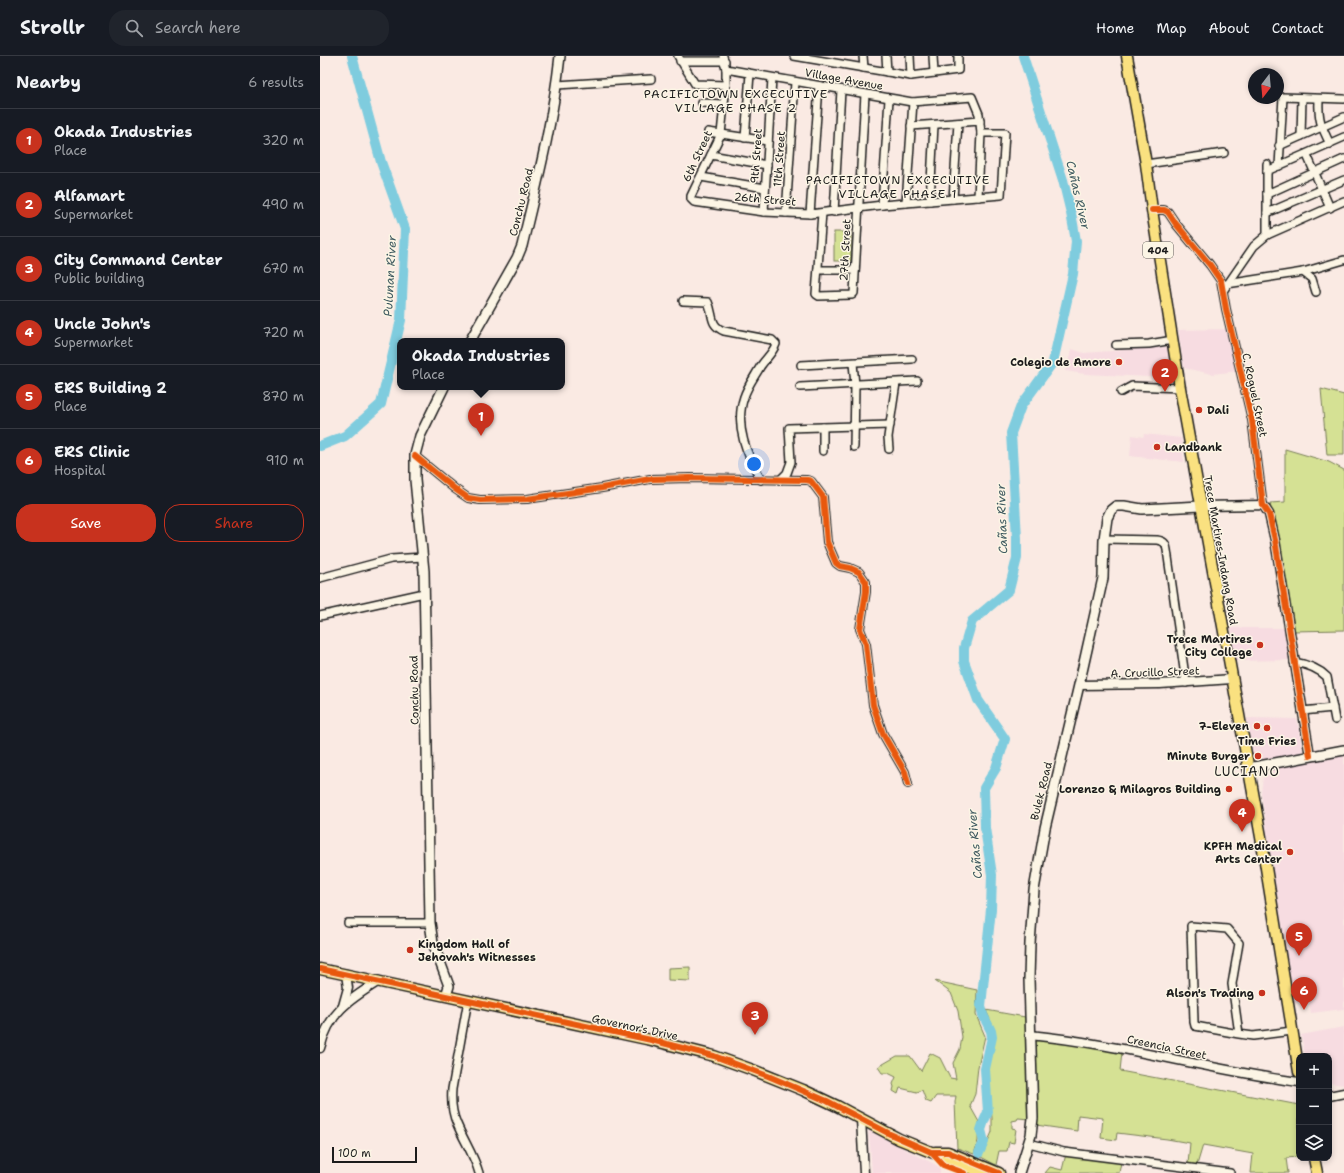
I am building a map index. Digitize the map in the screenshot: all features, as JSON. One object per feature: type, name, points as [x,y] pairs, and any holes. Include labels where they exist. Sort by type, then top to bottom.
[{"type":"main road","name":"Conchu Road","points":[[472,338],[517,258],[522,246],[543,162],[560,56]]},
{"type":"main road","name":"Trece Martires-Indang Road","points":[[1127,56],[1146,164],[1180,388],[1248,768],[1296,1054]]},
{"type":"main road","name":"Conchu Road","points":[[443,390],[420,436],[415,456],[415,480],[424,594],[430,924],[433,943],[449,986],[446,996]]},
{"type":"main road","name":"Bulek Road","points":[[1019,1173],[1029,1143],[1033,1118],[1030,1035],[1030,943],[1034,890],[1045,828],[1103,578],[1104,539],[1110,512],[1116,506],[1147,508],[1201,506]]},
{"type":"main road","points":[[1248,768],[1344,750]]},
{"type":"main road","name":"Governor's Drive","points":[[320,969],[651,1040],[706,1054],[732,1062],[827,1101],[894,1136],[983,1173]]},
{"type":"main road","name":"Governor's Drive","points":[[945,1158],[998,1172]]},
{"type":"main road","name":"Governor's Drive","points":[[945,1158],[964,1173]]},
{"type":"main road","points":[[1314,1161],[1316,1173]]},
{"type":"street","points":[[794,56],[816,58],[840,64],[911,76],[958,70],[958,56]]},
{"type":"street","points":[[840,56],[840,64]]},
{"type":"street","points":[[863,56],[864,68]]},
{"type":"street","points":[[886,56],[887,72]]},
{"type":"street","points":[[910,56],[911,76]]},
{"type":"street","points":[[933,56],[934,73]]},
{"type":"street","points":[[679,58],[724,58],[726,69]]},
{"type":"street","points":[[679,58],[695,84],[726,85]]},
{"type":"street","name":"Village Avenue","points":[[726,69],[889,99],[913,102],[972,96],[980,121]]},
{"type":"street","name":"6th Street","points":[[686,205],[692,200],[721,134],[726,85],[726,69]]},
{"type":"street","points":[[746,138],[750,74]]},
{"type":"street","name":"9th Street","points":[[764,212],[772,78]]},
{"type":"street","points":[[556,85],[651,79]]},
{"type":"street","name":"11th Street","points":[[786,213],[795,82]]},
{"type":"street","points":[[810,214],[820,86]]},
{"type":"street","points":[[834,212],[841,90]]},
{"type":"street","name":"27th Street","points":[[818,270],[816,294],[819,296],[852,296],[854,293],[865,94]]},
{"type":"street","points":[[1279,166],[1283,97],[1344,99]]},
{"type":"street","points":[[1301,136],[1302,98]]},
{"type":"street","points":[[882,205],[889,99]]},
{"type":"street","points":[[1319,99],[1319,117],[1330,144]]},
{"type":"street","points":[[906,203],[913,102]]},
{"type":"street","points":[[702,103],[724,104]]},
{"type":"street","points":[[1279,146],[1344,117]]},
{"type":"street","points":[[911,126],[980,121],[981,134],[978,197]]},
{"type":"street","points":[[953,199],[958,123]]},
{"type":"street","points":[[930,201],[934,125]]},
{"type":"street","points":[[708,132],[768,141]]},
{"type":"street","name":"26th Street","points":[[692,200],[764,212],[810,214],[882,205],[1001,195],[1006,133],[981,134]]},
{"type":"street","points":[[1267,236],[1267,167],[1279,166],[1344,137]]},
{"type":"street","points":[[1146,164],[1224,153]]},
{"type":"street","points":[[1306,154],[1330,208]]},
{"type":"street","points":[[711,155],[767,164]]},
{"type":"street","points":[[1267,194],[1344,158]]},
{"type":"street","points":[[701,177],[765,188]]},
{"type":"street","points":[[1267,213],[1344,180]]},
{"type":"street","points":[[1223,291],[1254,246],[1267,236],[1344,201]]},
{"type":"street","name":"C. Roguel Street","points":[[1152,210],[1164,210],[1168,212],[1176,224],[1216,272],[1221,281],[1252,420],[1263,505]]},
{"type":"street","points":[[822,213],[818,270],[855,270]]},
{"type":"street","points":[[1227,284],[1303,272],[1344,260]]},
{"type":"street","points":[[1303,272],[1312,279],[1316,292]]},
{"type":"street","points":[[684,301],[708,302],[714,323],[718,329],[772,340],[776,344],[760,367],[745,393],[741,407],[744,445],[761,480]]},
{"type":"street","points":[[1116,346],[1149,344],[1173,340]]},
{"type":"street","points":[[801,366],[912,359]]},
{"type":"street","points":[[853,363],[854,447]]},
{"type":"street","points":[[800,387],[917,381]]},
{"type":"street","points":[[889,449],[888,437],[896,383]]},
{"type":"street","points":[[1121,392],[1132,386],[1180,388]]},
{"type":"street","points":[[780,480],[787,473],[791,462],[789,428],[890,425]]},
{"type":"street","points":[[823,427],[823,452]]},
{"type":"street","points":[[415,456],[455,490],[468,498],[480,500],[526,499],[602,488],[650,479],[690,478],[811,481],[823,497],[827,542],[836,563],[840,566],[859,572],[866,582],[866,592],[860,629],[866,644],[873,705],[883,734],[904,772],[908,784]]},
{"type":"street","points":[[1201,506],[1263,505],[1269,514],[1275,540],[1310,756]]},
{"type":"street","points":[[1104,539],[1158,540],[1165,543],[1186,683]]},
{"type":"street","points":[[320,578],[391,559],[422,557]]},
{"type":"street","points":[[320,616],[424,594]]},
{"type":"street","points":[[1294,662],[1311,666],[1326,677],[1335,720]]},
{"type":"street","name":"A. Crucillo Street","points":[[1079,685],[1186,683],[1232,678]]},
{"type":"street","points":[[1302,711],[1333,708]]},
{"type":"street","points":[[348,923],[430,924]]},
{"type":"street","points":[[1239,1034],[1232,984],[1240,944],[1226,928],[1193,926],[1190,928],[1194,1024],[1197,1026],[1239,1034],[1257,1036],[1292,1031]]},
{"type":"street","points":[[343,1006],[348,988],[346,974]]},
{"type":"street","points":[[320,1048],[327,1027],[343,1006],[380,982]]},
{"type":"street","points":[[468,1000],[451,1098],[457,1124],[472,1152],[479,1173]]},
{"type":"street","name":"Creencia Street","points":[[1030,1035],[1062,1038],[1135,1051],[1199,1065],[1296,1081]]},
{"type":"street","points":[[1332,1095],[1344,1093]]},
{"type":"street","points":[[861,1119],[864,1173]]},
{"type":"street","points":[[1029,1143],[1064,1152],[1230,1173]]},
{"type":"shaded area","points":[[1228,329],[1239,371],[1212,374],[1184,368],[1178,330]]},
{"type":"shaded area","name":"Colegio de Amore","points":[[1167,347],[1172,378],[1085,374],[1065,371],[1072,349],[1084,353]]},
{"type":"shaded area","name":"Landbank","points":[[1144,434],[1181,438],[1184,462],[1130,456],[1132,435],[1143,437]]},
{"type":"shaded area","name":"Trece Martires City College","points":[[1231,628],[1285,628],[1289,660],[1235,661]]},
{"type":"shaded area","points":[[1247,718],[1297,719],[1303,753],[1253,763]]},
{"type":"shaded area","points":[[1344,755],[1344,1009],[1311,1013],[1309,1001],[1294,1003],[1261,793],[1263,778],[1268,770]]},
{"type":"shaded area","points":[[1344,1027],[1344,1085],[1332,1083],[1332,1053],[1304,1053],[1301,1035]]},
{"type":"shaded area","points":[[869,1131],[940,1167],[940,1173],[872,1173]]},
{"type":"green space","points":[[834,232],[851,232],[851,261],[834,261]]},
{"type":"green space","points":[[1321,389],[1344,395],[1344,455],[1327,455]]},
{"type":"green space","points":[[1285,449],[1329,462],[1344,470],[1344,630],[1292,631],[1270,503],[1285,502]]},
{"type":"green space","points":[[690,967],[690,981],[668,980],[668,968]]},
{"type":"green space","points":[[935,981],[977,990],[976,1015],[985,1036],[978,1067],[975,1094],[970,1106],[979,1122],[978,1141],[974,1154],[957,1148],[956,1096],[936,1096],[931,1103],[926,1101],[922,1090],[917,1092],[900,1088],[898,1094],[893,1091],[893,1084],[896,1077],[888,1073],[882,1073],[878,1067],[897,1056],[910,1056],[921,1071],[930,1053],[940,1058],[950,1078],[956,1079],[953,1063],[960,1049],[962,1037],[958,1011],[951,993]]},
{"type":"green space","points":[[986,1010],[1025,1017],[1030,1119],[1018,1118],[1017,1120],[1012,1121],[1012,1128],[1016,1129],[1014,1143],[1009,1142],[1007,1151],[999,1151],[996,1165],[981,1157],[992,1132],[987,1069],[994,1042],[995,1031]]},
{"type":"green space","points":[[1035,1039],[1122,1052],[1120,1071],[1296,1104],[1296,1157],[1286,1158],[1288,1173],[1251,1173],[1253,1154],[1203,1145],[1197,1165],[1188,1164],[1190,1143],[1117,1133],[1116,1140],[1101,1138],[1103,1118],[1078,1115],[1077,1131],[1036,1125],[1038,1116]]},
{"type":"green space","points":[[1066,1154],[1121,1162],[1119,1173],[1045,1173],[1050,1167],[1062,1170]]},
{"type":"waterway","name":"Pulunan River","points":[[320,446],[345,436],[381,404],[401,320],[405,229],[381,162],[352,56]]},
{"type":"waterway","name":"Cañas River","points":[[979,1153],[984,1142],[981,1130],[988,1112],[985,1069],[992,1037],[981,1006],[991,909],[992,875],[985,828],[984,788],[996,768],[1005,739],[978,700],[964,661],[964,648],[972,621],[1009,590],[1017,558],[1011,433],[1021,406],[1053,362],[1073,274],[1076,241],[1063,180],[1023,56]]},
{"type":"cycle path","points":[[1152,210],[1164,210],[1168,212],[1221,281],[1226,309],[1252,420],[1263,505],[1269,514],[1275,540],[1310,756]]},
{"type":"cycle path","points":[[415,456],[468,498],[480,500],[527,499],[650,479],[690,478],[811,481],[823,497],[827,542],[836,563],[840,566],[859,572],[866,582],[866,592],[860,629],[866,644],[873,705],[883,734],[905,772],[908,784]]},
{"type":"cycle path","points":[[320,969],[651,1040],[714,1056],[768,1076],[827,1101],[890,1134],[931,1152],[943,1165],[964,1173]]},
{"type":"cycle path","points":[[931,1152],[948,1152],[999,1173]]},
{"type":"place","name":"Colegio de Amore","points":[[1119,362]]},
{"type":"place","name":"Alfamart","points":[[1165,392]]},
{"type":"place","name":"Dali","points":[[1199,410]]},
{"type":"place","name":"Okada Industries","points":[[481,436]]},
{"type":"place","name":"Landbank","points":[[1157,447]]},
{"type":"place","name":"Trece Martires City College","points":[[1260,645]]},
{"type":"place","name":"7-Eleven","points":[[1257,726]]},
{"type":"place","name":"Time Fries","points":[[1267,728]]},
{"type":"place","name":"Minute Burger","points":[[1258,756]]},
{"type":"place","name":"Lorenzo & Milagros Building","points":[[1229,789]]},
{"type":"place","name":"Uncle John's","points":[[1242,832]]},
{"type":"place","name":"KPFH Medical Arts Center","points":[[1290,852]]},
{"type":"place","name":"Kingdom Hall of Jehovah's Witnesses","points":[[410,950]]},
{"type":"place","name":"ERS Building 2","points":[[1299,956]]},
{"type":"place","name":"Alson's Trading","points":[[1262,993]]},
{"type":"place","name":"ERS Clinic","points":[[1304,1010]]},
{"type":"place","name":"City Command Center","points":[[755,1035]]},
{"type":"district","name":"PACIFICTOWN EXCECUTIVE VILLAGE PHASE 2","points":[[736,101]]},
{"type":"district","name":"PACIFICTOWN EXCECUTIVE VILLAGE PHASE 1","points":[[898,187]]},
{"type":"district","name":"LUCIANO","points":[[1247,771]]}]
